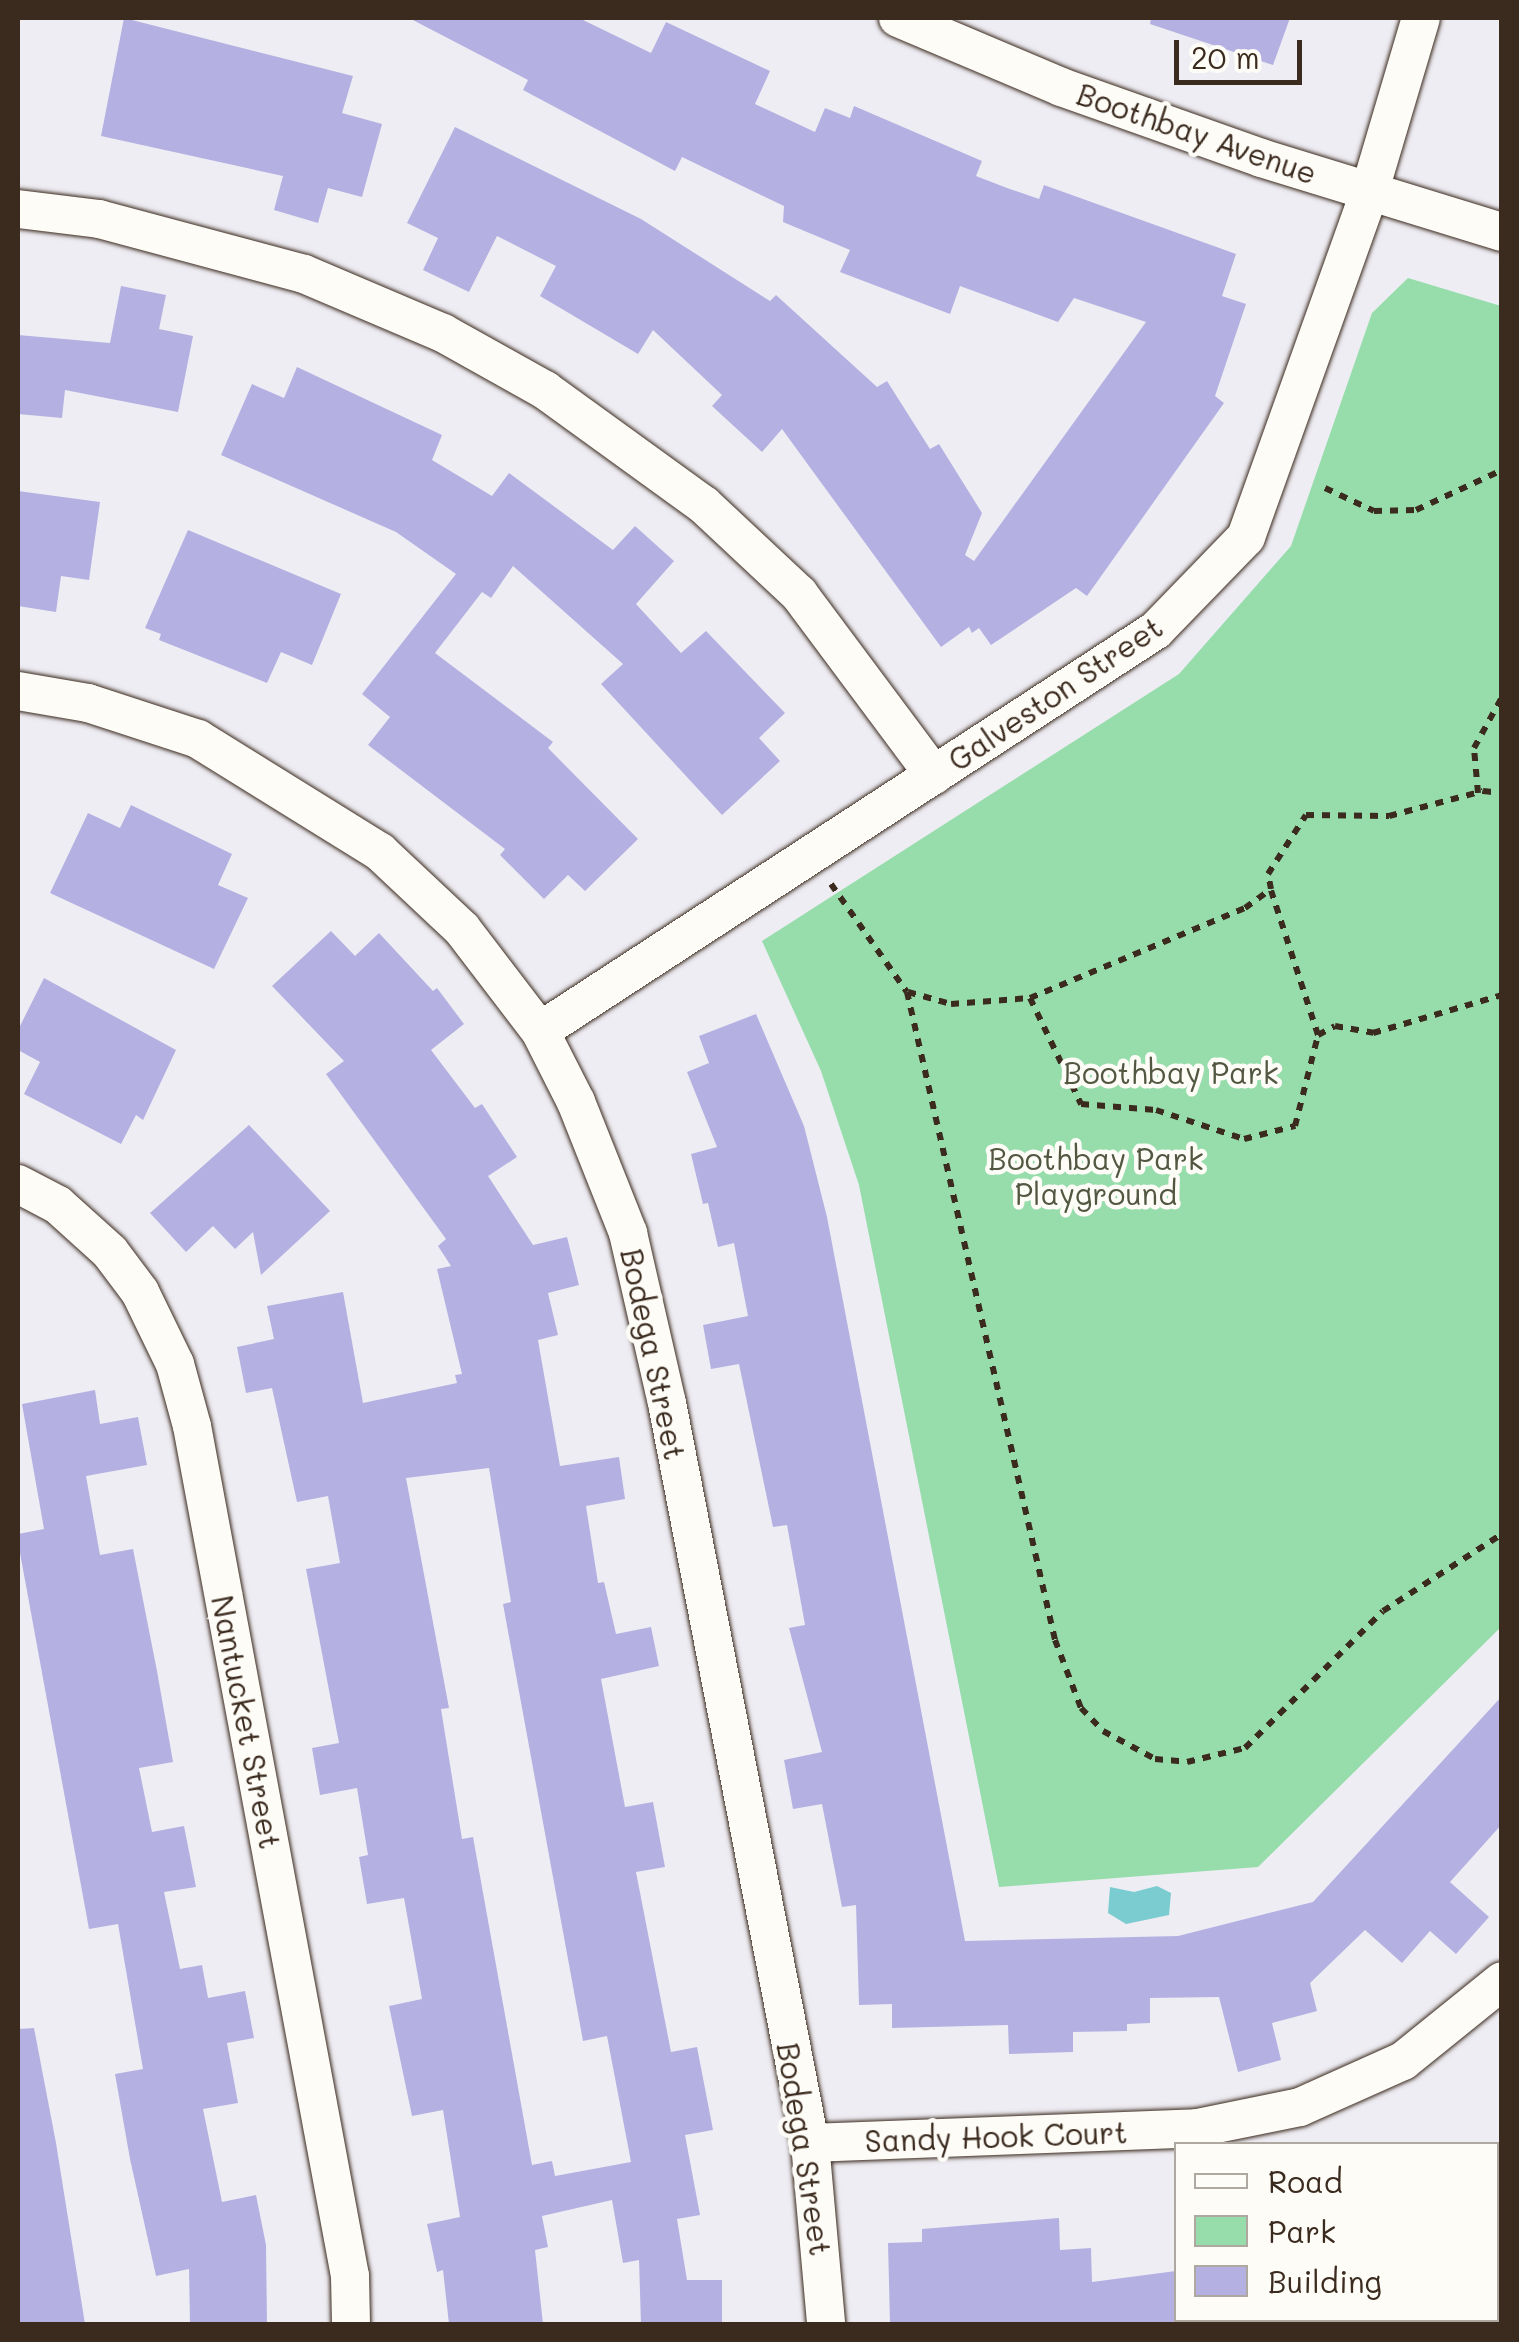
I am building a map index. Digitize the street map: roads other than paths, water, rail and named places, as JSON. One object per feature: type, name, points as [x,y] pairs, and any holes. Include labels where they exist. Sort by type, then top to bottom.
[{"type":"street","name":"Boothbay Avenue","points":[[898,18],[1061,87],[1502,232]]},
{"type":"street","name":"Galveston Street","points":[[540,1032],[1156,630],[1246,536],[1370,190],[1420,18]]},
{"type":"street","points":[[18,210],[99,219],[304,274],[443,333],[545,390],[704,505],[799,594],[934,774]]},
{"type":"street","name":"Bodega Street","points":[[18,691],[88,704],[198,738],[300,797],[380,852],[462,930],[540,1032],[596,1151],[645,1301],[810,2143],[826,2324]]},
{"type":"street","name":"Nantucket Street","points":[[18,1184],[58,1206],[110,1252],[140,1292],[174,1364],[192,1426],[343,2238],[351,2324]]},
{"type":"street","name":"Sandy Hook Court","points":[[810,2143],[1197,2128],[1300,2107],[1403,2061],[1502,1980]]},
{"type":"water","points":[[1157,1886],[1171,1893],[1169,1915],[1126,1924],[1108,1913],[1110,1887],[1134,1892]]},
{"type":"park label","name":"Boothbay Park","points":[[1171,1072]]},
{"type":"park label","name":"Boothbay Park Playground","points":[[1096,1175]]}]
